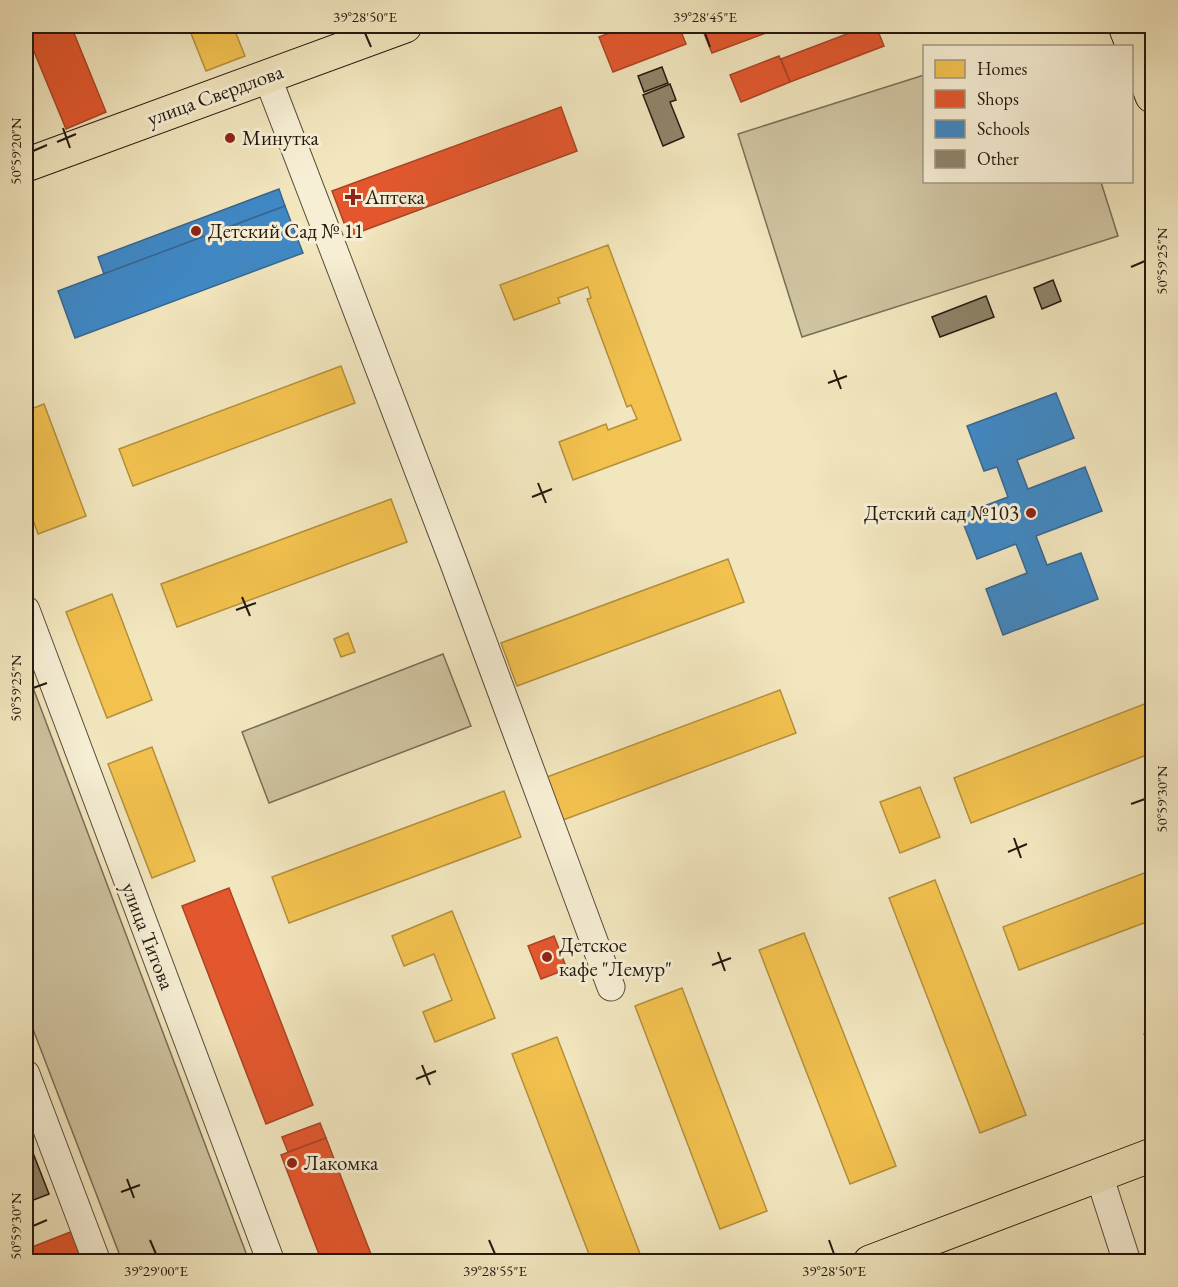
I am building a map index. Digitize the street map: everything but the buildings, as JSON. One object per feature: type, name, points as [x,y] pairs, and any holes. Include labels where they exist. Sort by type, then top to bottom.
[{"type":"main road","name":"улица Свердлова","points":[[26,165],[405,26]]},
{"type":"main road","points":[[1125,26],[1132,45]]},
{"type":"main road","points":[[1133,47],[1152,96]]},
{"type":"main road","points":[[870,1262],[1152,1155]]},
{"type":"street","points":[[267,76],[457,572],[611,987]]},
{"type":"street","name":"улица Титова","points":[[26,610],[271,1262]]},
{"type":"street","points":[[26,1074],[97,1262]]},
{"type":"street","points":[[1100,1175],[1127,1262]]},
{"type":"shaded area","points":[[923,75],[923,183],[1101,183],[1118,236],[802,337],[738,134]]},
{"type":"shaded area","points":[[443,654],[471,726],[269,803],[242,732]]},
{"type":"shaded area","points":[[26,669],[249,1261],[122,1261],[26,1011]]},
{"type":"place","name":"Минутка","points":[[230,138]]},
{"type":"place","name":"Аптека","points":[[353,197]]},
{"type":"place","name":"Детский Сад № 11","points":[[196,231]]},
{"type":"place","name":"Детский сад №103","points":[[1031,513]]},
{"type":"place","name":"Детское кафе \"Лемур\"","points":[[547,957]]},
{"type":"place","name":"Лакомка","points":[[292,1163]]}]
